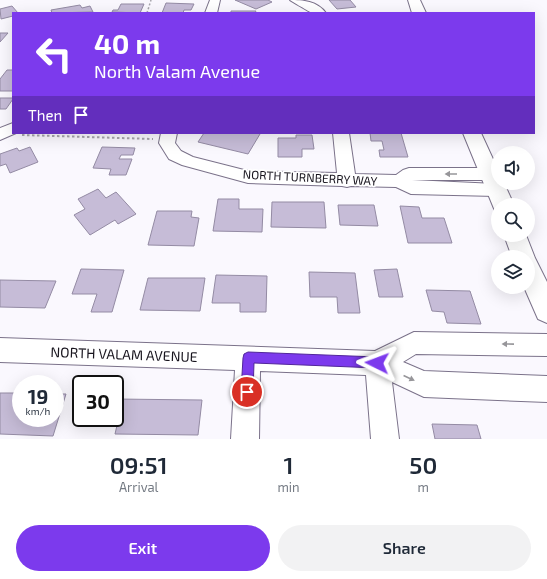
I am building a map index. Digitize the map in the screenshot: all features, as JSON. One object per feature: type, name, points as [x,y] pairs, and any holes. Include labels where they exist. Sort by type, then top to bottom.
[{"type":"main road","points":[[414,0],[419,12]]},
{"type":"main road","points":[[472,134],[491,178]]},
{"type":"main road","points":[[535,283],[547,311]]},
{"type":"street","points":[[211,12],[215,0]]},
{"type":"street","points":[[295,0],[308,5],[318,12]]},
{"type":"street","points":[[341,134],[347,180]]},
{"type":"street","name":"NORTH TURNBERRY WAY","points":[[168,137],[175,155],[188,161],[248,177],[400,181],[409,174],[491,189]]},
{"type":"street","points":[[385,439],[377,363],[414,343],[547,345]]},
{"type":"street","name":"NORTH VALAM AVENUE","points":[[0,350],[377,363],[424,384],[547,388]]},
{"type":"street","points":[[245,439],[248,358]]},
{"type":"path","points":[[147,12],[151,0]]},
{"type":"path","points":[[48,134],[152,139],[168,137]]},
{"type":"building","points":[[235,0],[268,0],[272,2],[256,9]]},
{"type":"building","points":[[329,0],[350,0],[356,7],[337,9]]},
{"type":"building","points":[[166,3],[194,4],[191,10],[184,10],[183,12],[162,12]]},
{"type":"building","points":[[121,4],[144,4],[140,12],[112,12],[113,10],[118,10]]},
{"type":"building","points":[[80,5],[82,8],[90,6],[93,12],[52,12],[51,10]]},
{"type":"building","points":[[12,6],[17,12],[12,12],[12,16],[1,19],[0,9]]},
{"type":"building","points":[[231,11],[256,11],[256,12]]},
{"type":"building","points":[[0,33],[8,33],[0,42]]},
{"type":"building","points":[[7,70],[12,70],[12,91],[0,91],[0,79]]},
{"type":"building","points":[[0,98],[12,98],[6,109],[0,109]]},
{"type":"building","points":[[203,134],[260,134],[248,154],[198,142]]},
{"type":"building","points":[[370,134],[401,134],[408,157],[380,157],[379,150],[384,150],[382,141],[371,141]]},
{"type":"building","points":[[296,135],[312,135],[314,149],[302,149],[302,157],[278,157],[278,138],[296,138]]},
{"type":"building","points":[[30,147],[38,162],[10,173],[6,164],[0,166],[0,154],[17,148],[19,151]]},
{"type":"building","points":[[102,147],[135,148],[133,155],[121,155],[119,159],[132,159],[126,175],[109,175],[111,169],[93,168]]},
{"type":"building","points":[[98,189],[106,198],[116,192],[136,214],[118,224],[115,220],[90,235],[74,215],[85,209],[78,199]]},
{"type":"building","points":[[218,199],[239,199],[239,209],[263,209],[262,232],[213,231]]},
{"type":"building","points":[[272,202],[324,202],[326,228],[271,227]]},
{"type":"building","points":[[338,205],[374,205],[378,226],[340,225]]},
{"type":"building","points":[[400,206],[419,207],[422,218],[444,218],[452,243],[408,243]]},
{"type":"building","points":[[157,211],[192,211],[191,217],[199,218],[194,246],[148,245]]},
{"type":"building","points":[[81,269],[124,270],[112,312],[91,312],[97,294],[72,294]]},
{"type":"building","points":[[397,269],[403,297],[379,297],[374,270]]},
{"type":"building","points":[[309,272],[355,273],[360,313],[338,313],[337,297],[310,297]]},
{"type":"building","points":[[216,275],[267,276],[266,312],[240,312],[240,303],[212,303]]},
{"type":"building","points":[[148,278],[205,278],[200,311],[140,310]]},
{"type":"building","points":[[0,280],[56,281],[45,308],[0,307]]},
{"type":"building","points":[[426,290],[470,291],[481,324],[447,323],[444,312],[432,311]]},
{"type":"building","points":[[0,393],[12,393],[12,427],[56,427],[53,436],[0,434]]},
{"type":"building","points":[[124,399],[202,400],[198,435],[115,434],[117,427],[124,427]]},
{"type":"building","points":[[432,424],[477,425],[481,439],[435,439]]},
{"type":"route","points":[[247,392],[248,358],[377,363]]}]
